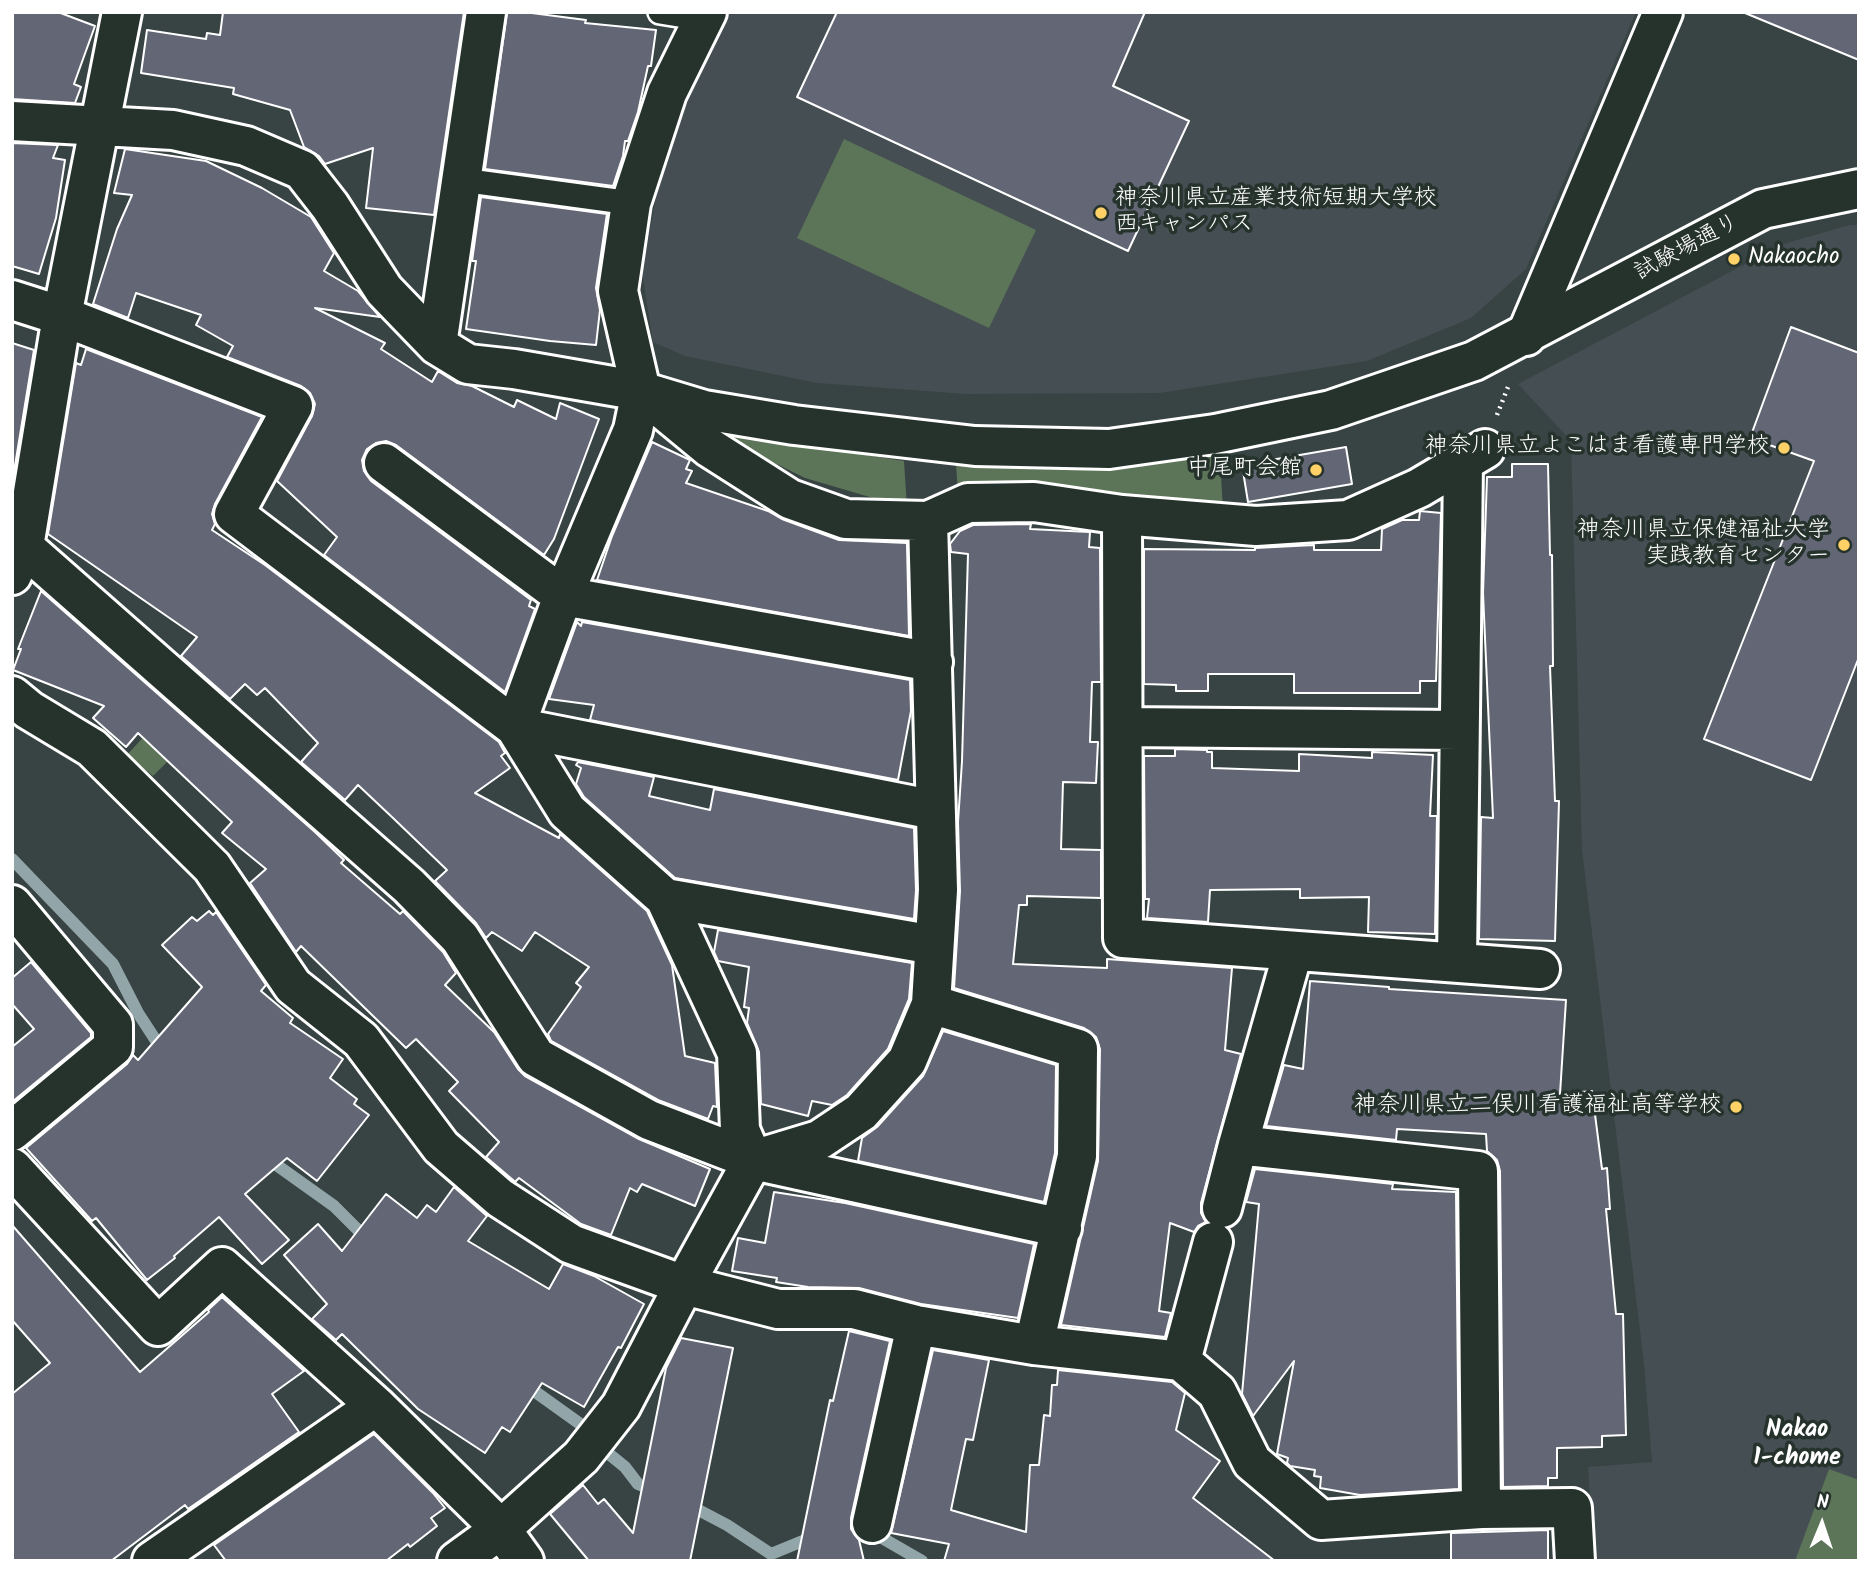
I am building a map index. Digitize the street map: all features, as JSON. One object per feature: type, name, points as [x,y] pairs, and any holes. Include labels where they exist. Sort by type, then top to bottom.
[{"type":"street","points":[[122,12],[16,554],[409,886],[460,937],[536,1056],[649,1120],[754,1160],[1062,1227]]},
{"type":"street","points":[[437,345],[486,12]]},
{"type":"street","points":[[1526,336],[1663,12]]},
{"type":"street","points":[[515,727],[563,596],[633,430],[641,391],[618,291],[631,203],[667,93],[705,16]]},
{"type":"street","name":"試験場通り","points":[[12,121],[173,130],[246,146],[302,170],[330,206],[384,290],[437,345],[468,364],[514,369],[641,391],[704,410],[794,425],[975,446],[1109,449],[1215,434],[1331,410],[1474,361],[1763,209],[1859,189]]},
{"type":"street","points":[[12,300],[61,316],[293,406],[234,514],[515,727],[567,811],[665,898],[737,1053],[740,1130],[754,1160]]},
{"type":"street","points":[[641,391],[710,448],[790,499],[846,519],[928,521],[968,503],[1034,502],[1122,515],[1256,526],[1348,520],[1419,488],[1474,456]]},
{"type":"street","points":[[1457,962],[1458,730],[1474,456]]},
{"type":"street","points":[[384,463],[563,596],[933,662]]},
{"type":"street","points":[[1122,515],[1123,938],[1540,969]]},
{"type":"street","points":[[457,1561],[501,1529],[581,1457],[621,1406],[684,1285],[754,1160],[819,1140],[861,1112],[907,1061],[931,1004],[938,890],[928,521]]},
{"type":"street","points":[[12,696],[92,748],[212,867],[293,986],[361,1040],[441,1147],[500,1198],[571,1244],[684,1285],[778,1308],[854,1309],[916,1325],[1034,1345],[1181,1361],[1217,1392],[1252,1462],[1321,1520],[1481,1509],[1572,1508],[1575,1561]]},
{"type":"street","points":[[515,727],[935,810]]},
{"type":"street","points":[[1124,727],[1458,730]]},
{"type":"street","points":[[665,898],[934,945]]},
{"type":"street","points":[[12,905],[25,946],[113,1025],[113,1047],[12,1131]]},
{"type":"street","points":[[1181,1361],[1293,952]]},
{"type":"street","points":[[931,1004],[1078,1049],[1077,1156],[1034,1345]]},
{"type":"street","points":[[1238,1145],[1478,1171],[1481,1509]]},
{"type":"street","points":[[12,1168],[158,1326],[222,1267],[376,1406],[501,1529],[524,1561]]},
{"type":"street","points":[[872,1523],[916,1325]]},
{"type":"street","points":[[152,1561],[376,1406]]},
{"type":"lane","points":[[660,12],[705,16]]},
{"type":"lane","points":[[462,180],[631,203]]},
{"type":"path","points":[[1474,456],[1526,336]]},
{"type":"shaded area","name":"神奈川県立産業技術短期大学校 西キャンパス","points":[[725,12],[1636,12],[1526,269],[1471,318],[1367,361],[1159,393],[966,394],[817,383],[685,356],[653,342],[642,272],[656,197],[693,71]]},
{"type":"shaded area","points":[[1850,225],[1859,225],[1859,1561],[1594,1561],[1588,1467],[1652,1462],[1644,1364],[1582,850],[1571,441],[1518,384],[1783,244]]},
{"type":"green space","points":[[844,139],[1036,230],[989,328],[797,238]]},
{"type":"green space","points":[[708,430],[904,461],[907,508],[805,478]]},
{"type":"green space","points":[[1220,455],[1223,511],[958,493],[956,465],[1102,468]]},
{"type":"green space","points":[[178,699],[206,723],[153,776],[127,755]]},
{"type":"green space","points":[[1829,1469],[1859,1480],[1859,1561],[1795,1561]]},
{"type":"building","points":[[12,12],[58,12],[95,26],[74,84],[81,87],[75,103],[12,99]]},
{"type":"building","points":[[223,12],[464,12],[434,215],[366,208],[373,148],[325,164],[319,156],[304,147],[290,110],[233,94],[234,88],[141,73],[147,30],[206,39],[207,33],[220,35]]},
{"type":"building","points":[[507,12],[656,30],[651,66],[648,66],[638,112],[628,141],[625,141],[613,186],[485,169]]},
{"type":"building","points":[[837,12],[1145,12],[1113,86],[1189,121],[1128,251],[797,97]]},
{"type":"building","points":[[1859,12],[1859,60],[1745,13]]},
{"type":"building","points":[[12,143],[58,145],[53,158],[65,160],[56,218],[39,274],[12,266]]},
{"type":"building","points":[[125,149],[206,161],[262,188],[311,217],[334,253],[324,271],[358,291],[380,317],[315,308],[385,343],[381,349],[432,382],[438,371],[457,383],[472,386],[514,407],[517,400],[556,419],[560,403],[599,419],[554,539],[544,555],[396,445],[386,441],[376,443],[367,449],[362,460],[364,471],[371,481],[531,600],[529,606],[535,609],[505,692],[324,555],[337,537],[277,481],[312,416],[315,404],[310,393],[301,386],[227,357],[233,346],[196,325],[201,315],[136,293],[128,318],[93,304],[117,229],[132,195],[114,193]]},
{"type":"building","points":[[481,197],[607,214],[596,288],[600,310],[596,345],[466,329],[476,261],[472,261]]},
{"type":"building","points":[[1791,327],[1859,353],[1859,657],[1811,780],[1704,739],[1814,461],[1750,438]]},
{"type":"building","points":[[12,343],[34,350],[12,484]]},
{"type":"building","points":[[86,349],[262,417],[215,504],[212,514],[215,524],[212,530],[265,565],[499,742],[505,753],[501,756],[510,768],[475,793],[559,838],[560,834],[647,911],[672,965],[685,1056],[715,1063],[717,1107],[713,1106],[708,1119],[658,1100],[551,1041],[548,1034],[581,987],[576,983],[589,967],[535,932],[522,951],[492,932],[486,938],[476,923],[435,881],[447,870],[393,818],[358,785],[345,800],[301,762],[318,743],[265,688],[257,695],[245,684],[230,699],[181,656],[197,637],[48,534],[76,363],[81,365]]},
{"type":"building","points":[[652,442],[690,460],[686,469],[692,471],[686,483],[768,511],[782,519],[839,540],[907,543],[909,636],[597,580],[612,536]]},
{"type":"building","points":[[1346,447],[1352,484],[1248,502],[1242,465]]},
{"type":"building","points":[[1512,464],[1548,464],[1552,555],[1553,666],[1550,666],[1555,801],[1559,801],[1555,941],[1479,939],[1481,817],[1493,818],[1483,593],[1487,477],[1512,477]]},
{"type":"building","points":[[1420,511],[1441,513],[1436,681],[1420,681],[1420,693],[1294,693],[1294,674],[1208,674],[1208,691],[1176,691],[1176,685],[1144,684],[1144,549],[1255,550],[1314,545],[1314,550],[1381,550],[1382,529],[1402,520],[1419,520]]},
{"type":"building","points":[[1031,524],[1030,529],[1090,532],[1089,547],[1100,548],[1101,682],[1092,682],[1090,742],[1098,742],[1096,783],[1063,782],[1061,849],[1101,850],[1101,898],[1027,896],[1027,905],[1019,905],[1013,964],[1107,968],[1107,959],[1232,968],[1225,1050],[1241,1054],[1201,1203],[1201,1213],[1206,1222],[1194,1232],[1170,1223],[1159,1311],[1171,1313],[1165,1337],[1061,1325],[1098,1161],[1100,1049],[1096,1037],[1084,1028],[954,988],[960,891],[958,822],[968,554],[951,552],[950,544],[960,531],[973,525]]},
{"type":"building","points":[[41,591],[315,832],[344,860],[341,863],[400,914],[403,911],[443,952],[456,973],[445,985],[494,1032],[525,1076],[639,1139],[710,1169],[695,1206],[642,1184],[637,1192],[630,1188],[611,1235],[581,1224],[519,1178],[515,1182],[486,1157],[499,1142],[449,1091],[458,1082],[416,1039],[406,1048],[301,946],[296,952],[250,883],[266,869],[222,833],[232,822],[138,733],[126,747],[93,718],[104,706],[13,670],[21,649],[18,649]]},
{"type":"building","points":[[577,622],[581,626],[582,622],[910,680],[911,711],[898,780],[590,720],[594,705],[549,699]]},
{"type":"building","points":[[1175,749],[1212,752],[1212,768],[1299,771],[1299,754],[1372,758],[1372,752],[1433,755],[1430,816],[1437,816],[1435,934],[1368,932],[1369,897],[1300,898],[1300,889],[1210,890],[1208,922],[1147,918],[1149,899],[1145,899],[1144,756],[1175,756]]},
{"type":"building","points":[[578,762],[654,777],[649,796],[710,810],[714,789],[914,828],[914,919],[675,878],[584,797],[576,784],[581,768],[576,765]]},
{"type":"building","points":[[209,911],[213,915],[216,912],[266,985],[261,991],[293,1018],[290,1023],[343,1059],[330,1078],[357,1099],[354,1104],[369,1115],[317,1181],[287,1158],[245,1194],[289,1240],[262,1264],[219,1217],[147,1280],[96,1218],[92,1221],[26,1148],[127,1064],[133,1055],[138,1060],[202,987],[162,945],[192,917],[197,921]]},
{"type":"building","points":[[718,930],[912,963],[909,999],[888,1049],[847,1095],[832,1105],[812,1101],[808,1116],[761,1104],[759,1052],[747,1023],[749,1008],[744,1007],[749,967],[718,961],[714,952]]},
{"type":"building","points":[[31,962],[91,1033],[91,1037],[12,1102],[12,1047],[34,1029],[12,1004],[12,978]]},
{"type":"building","points":[[1310,981],[1389,989],[1566,1000],[1560,1094],[1592,1091],[1602,1169],[1607,1168],[1610,1209],[1606,1209],[1616,1314],[1623,1314],[1626,1435],[1602,1436],[1602,1447],[1557,1448],[1557,1478],[1548,1478],[1548,1486],[1503,1487],[1500,1171],[1497,1160],[1487,1151],[1486,1134],[1397,1129],[1396,1140],[1266,1126],[1284,1065],[1303,1069]]},
{"type":"building","points":[[943,1031],[1056,1065],[1055,1153],[1044,1202],[858,1161],[862,1138],[877,1127],[923,1076]]},
{"type":"building","points":[[1255,1169],[1393,1184],[1392,1189],[1456,1192],[1459,1489],[1360,1495],[1320,1488],[1321,1477],[1314,1476],[1315,1470],[1290,1466],[1287,1463],[1288,1458],[1277,1454],[1294,1361],[1253,1416],[1242,1394],[1259,1204],[1246,1202]]},
{"type":"building","points":[[454,1187],[487,1216],[468,1241],[549,1289],[563,1264],[594,1276],[644,1304],[621,1348],[618,1347],[584,1407],[542,1383],[510,1432],[502,1427],[485,1453],[418,1409],[342,1334],[336,1340],[312,1319],[327,1304],[284,1255],[318,1224],[342,1251],[386,1194],[417,1218],[427,1205],[436,1212]]},
{"type":"building","points":[[774,1192],[845,1203],[1034,1244],[1018,1318],[921,1304],[859,1288],[808,1287],[776,1282],[777,1278],[732,1271],[738,1238],[765,1243]]},
{"type":"building","points":[[12,1225],[140,1372],[209,1312],[222,1297],[304,1371],[272,1394],[299,1432],[188,1509],[185,1505],[111,1561],[12,1561],[12,1394],[50,1363],[12,1320]]},
{"type":"building","points":[[849,1331],[890,1341],[851,1518],[851,1529],[859,1540],[864,1561],[797,1561],[830,1400],[833,1401]]},
{"type":"building","points":[[681,1338],[733,1348],[690,1561],[589,1561],[550,1514],[583,1485],[598,1504],[604,1499],[633,1533],[666,1368]]},
{"type":"building","points":[[933,1350],[989,1360],[973,1440],[966,1439],[951,1510],[1026,1532],[1030,1465],[1039,1465],[1044,1415],[1050,1416],[1052,1385],[1057,1385],[1058,1370],[1172,1382],[1185,1393],[1176,1430],[1220,1461],[1193,1498],[1275,1561],[944,1561],[949,1544],[891,1533]]},
{"type":"building","points":[[374,1434],[445,1508],[431,1518],[437,1526],[386,1561],[226,1561],[214,1545]]},
{"type":"building","points":[[1548,1530],[1548,1561],[1451,1561],[1451,1533]]},
{"type":"waterway","points":[[12,859],[113,964],[138,1013],[164,1053]]},
{"type":"waterway","points":[[264,1156],[334,1206],[369,1241]]},
{"type":"waterway","points":[[523,1383],[583,1426]]},
{"type":"waterway","points":[[609,1454],[625,1467],[638,1484],[657,1492]]},
{"type":"waterway","points":[[687,1504],[727,1525],[771,1554],[810,1538],[813,1533]]},
{"type":"waterway","points":[[836,1531],[870,1531],[922,1561]]},
{"type":"place","name":"神奈川県立産業技術短期大学校 西キャンパス","points":[[1101,213]]},
{"type":"place","name":"Nakaocho","points":[[1734,259]]},
{"type":"place","name":"神奈川県立よこはま看護専門学校","points":[[1784,448]]},
{"type":"place","name":"中尾町会館","points":[[1316,470]]},
{"type":"place","name":"神奈川県立保健福祉大学 実践教育センター","points":[[1844,545]]},
{"type":"place","name":"神奈川県立二俣川看護福祉高等学校","points":[[1736,1107]]},
{"type":"district","name":"Nakao 1-chome","points":[[1797,1446]]}]
